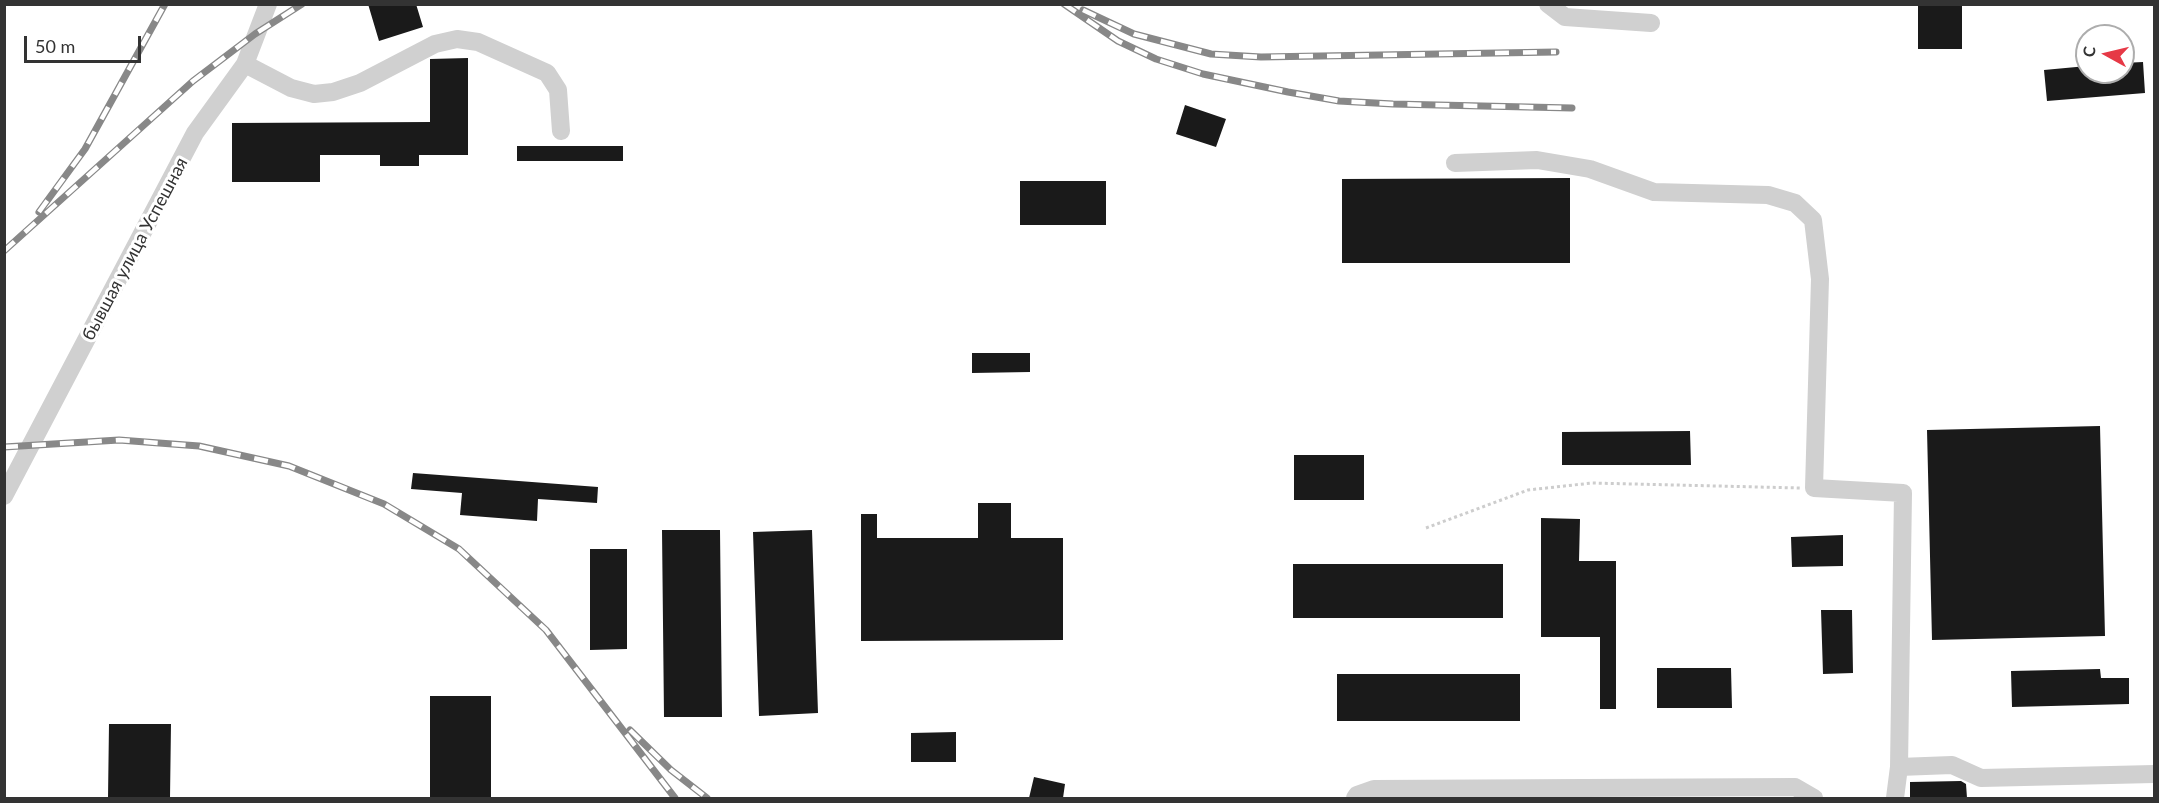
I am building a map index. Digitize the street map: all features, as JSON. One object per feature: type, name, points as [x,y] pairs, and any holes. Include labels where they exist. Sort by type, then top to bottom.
[{"type":"street","name":"бывшая улица Успешная","points":[[4,496],[195,133],[245,64],[268,4]]},
{"type":"street","points":[[1548,4],[1565,17],[1651,22]]},
{"type":"street","points":[[245,64],[291,88],[314,94],[333,92],[360,83],[435,44],[457,39],[478,42],[547,73],[558,90],[561,131]]},
{"type":"street","points":[[1455,163],[1537,160],[1590,169],[1654,192],[1768,195],[1795,203],[1813,220],[1820,279],[1814,488],[1903,493],[1899,767],[1895,798]]},
{"type":"street","points":[[1899,767],[1952,765],[1981,777],[2154,774]]},
{"type":"street","points":[[1355,798],[1374,789],[1795,787],[1814,798]]},
{"type":"path","points":[[1426,528],[1528,490],[1592,483],[1814,488]]},
{"type":"building","points":[[368,4],[416,4],[423,27],[379,41]]},
{"type":"building","points":[[1918,4],[1962,4],[1962,49],[1918,49]]},
{"type":"building","points":[[468,58],[468,155],[419,155],[419,166],[380,166],[380,155],[320,155],[320,182],[232,182],[232,123],[430,122],[430,59]]},
{"type":"building","points":[[2135,62],[2143,62],[2145,93],[2047,101],[2044,70],[2075,67],[2075,84],[2135,84]]},
{"type":"building","points":[[1185,105],[1226,119],[1216,147],[1176,134]]},
{"type":"building","points":[[517,146],[623,146],[623,161],[517,161]]},
{"type":"building","points":[[1570,178],[1570,263],[1342,263],[1342,179]]},
{"type":"building","points":[[1020,181],[1106,181],[1106,225],[1020,225]]},
{"type":"building","points":[[972,353],[1030,353],[1030,372],[972,373]]},
{"type":"building","points":[[2100,426],[2105,636],[1932,640],[1927,430]]},
{"type":"building","points":[[1690,431],[1691,465],[1562,465],[1562,432]]},
{"type":"building","points":[[1294,455],[1364,455],[1364,500],[1294,500]]},
{"type":"building","points":[[413,473],[598,487],[597,503],[538,499],[537,521],[460,515],[462,493],[411,489]]},
{"type":"building","points":[[978,503],[1011,503],[1011,538],[1063,538],[1063,640],[861,641],[861,514],[877,514],[877,538],[978,538]]},
{"type":"building","points":[[1541,518],[1580,519],[1579,561],[1616,561],[1616,709],[1600,709],[1600,637],[1541,637]]},
{"type":"building","points":[[662,530],[720,530],[722,717],[664,717]]},
{"type":"building","points":[[812,530],[818,713],[759,716],[753,532]]},
{"type":"building","points":[[1843,535],[1843,566],[1792,567],[1791,537]]},
{"type":"building","points":[[590,549],[627,549],[627,649],[590,650]]},
{"type":"building","points":[[1293,564],[1503,564],[1503,618],[1293,618]]},
{"type":"building","points":[[1821,610],[1852,610],[1853,673],[1823,674]]},
{"type":"building","points":[[1657,668],[1731,668],[1732,708],[1657,708]]},
{"type":"building","points":[[2100,669],[2101,678],[2129,678],[2129,704],[2012,707],[2011,671]]},
{"type":"building","points":[[1337,674],[1520,674],[1520,721],[1337,721]]},
{"type":"building","points":[[430,696],[491,696],[491,798],[430,798]]},
{"type":"building","points":[[109,724],[171,724],[170,798],[108,798]]},
{"type":"building","points":[[956,732],[956,762],[911,762],[911,733]]},
{"type":"building","points":[[1034,777],[1065,784],[1063,798],[1029,798]]},
{"type":"building","points":[[1961,781],[1966,784],[1967,798],[1910,798],[1910,782]]},
{"type":"railway","points":[[39,212],[85,149],[165,4]]},
{"type":"railway","points":[[4,251],[193,81],[255,34],[302,4]]},
{"type":"railway","points":[[1064,4],[1118,41],[1156,59],[1203,74],[1288,92],[1339,101],[1572,108]]},
{"type":"railway","points":[[1083,10],[1134,34],[1211,54],[1261,57],[1556,52]]},
{"type":"railway","points":[[4,447],[119,440],[199,446],[289,466],[384,504],[459,549],[546,630],[675,798]]},
{"type":"railway","points":[[630,730],[671,770],[707,798]]}]
